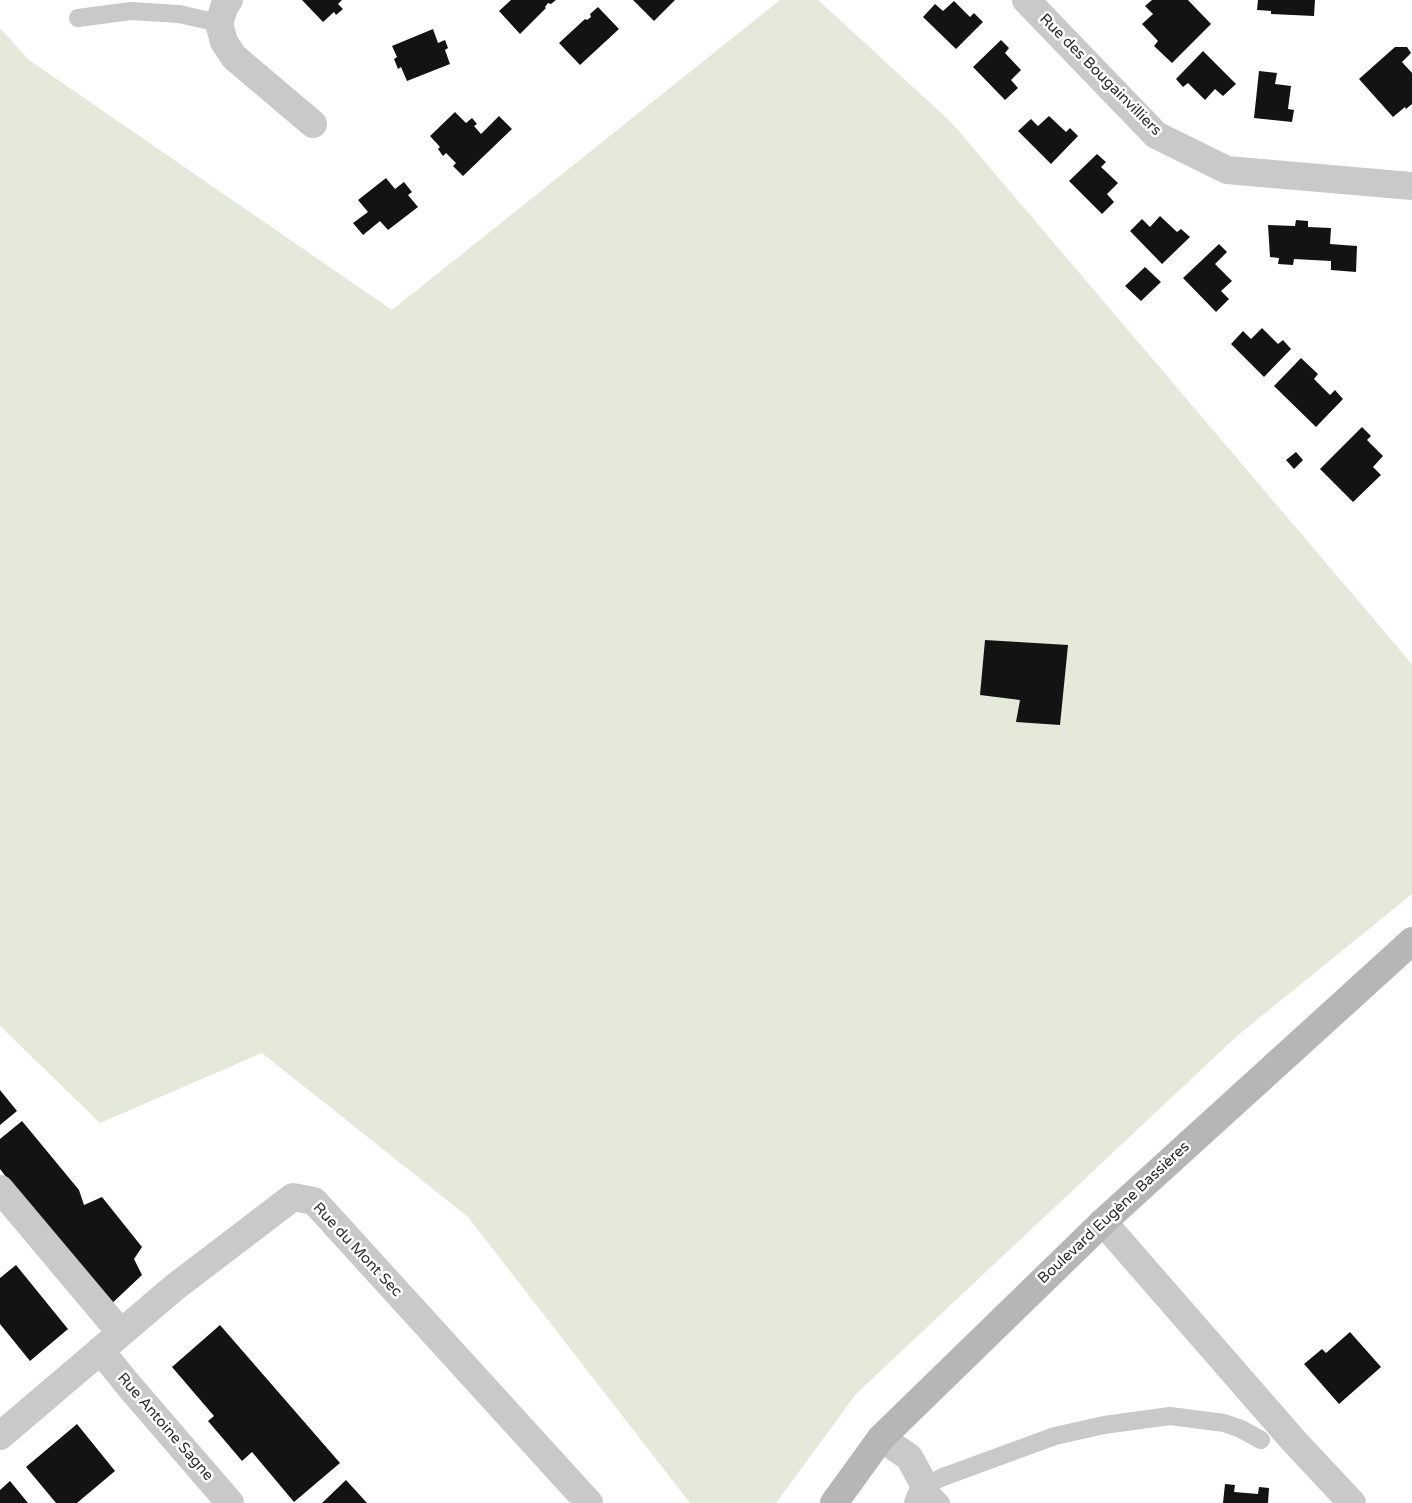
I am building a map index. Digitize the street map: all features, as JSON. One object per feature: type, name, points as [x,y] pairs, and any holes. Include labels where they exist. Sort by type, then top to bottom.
[{"type":"street","name":"Rue des Bougainvilliers","points":[[1026,0],[1156,135],[1227,170],[1412,186]]},
{"type":"street","points":[[224,12],[224,42],[234,57],[313,124]]},
{"type":"street","name":"Boulevard Eugène Bassières","points":[[834,1503],[882,1438],[1103,1222],[1412,941]]},
{"type":"street","points":[[0,1189],[121,1333]]},
{"type":"street","name":"Rue du Mont Sec","points":[[0,1436],[175,1287],[293,1197],[314,1201],[589,1503]]},
{"type":"street","points":[[1103,1222],[1293,1440],[1352,1503]]},
{"type":"street","name":"Rue Antoine Sagne","points":[[100,1350],[230,1503]]},
{"type":"street","points":[[882,1438],[909,1457],[928,1497]]},
{"type":"lane","points":[[78,18],[141,12],[179,14],[224,12]]},
{"type":"lane","points":[[928,1497],[943,1477],[1055,1436],[1104,1425],[1170,1416],[1224,1423],[1241,1428],[1261,1440]]},
{"type":"shaded area","points":[[780,0],[818,0],[951,122],[1412,664],[1412,894],[1237,1036],[856,1394],[776,1503],[690,1503],[468,1217],[262,1053],[100,1123],[0,1026],[0,28],[29,60],[392,310]]},
{"type":"building","points":[[302,0],[342,0],[338,4],[343,9],[336,15],[334,12],[323,22]]},
{"type":"building","points":[[511,0],[556,0],[551,4],[548,3],[546,8],[520,34],[499,11]]},
{"type":"building","points":[[633,0],[675,0],[654,21]]},
{"type":"building","points":[[1152,0],[1188,0],[1211,24],[1172,63],[1154,46],[1158,41],[1142,24],[1153,14],[1145,6]]},
{"type":"building","points":[[1258,0],[1315,0],[1314,16],[1271,14],[1271,11],[1257,10]]},
{"type":"building","points":[[954,1],[970,17],[974,13],[983,22],[956,49],[923,17],[935,4],[943,11]]},
{"type":"building","points":[[598,7],[619,29],[580,65],[559,43],[585,19],[587,20],[591,17],[590,14]]},
{"type":"building","points":[[433,29],[438,43],[445,40],[448,48],[445,50],[450,64],[407,81],[401,67],[398,69],[394,59],[397,57],[392,46]]},
{"type":"building","points":[[1001,40],[1009,48],[1005,53],[1021,70],[1011,80],[1018,88],[1005,100],[973,67]]},
{"type":"building","points":[[1395,47],[1407,47],[1411,53],[1402,62],[1412,73],[1412,104],[1393,117],[1359,79]]},
{"type":"building","points":[[1203,51],[1236,84],[1223,96],[1215,89],[1205,100],[1188,83],[1183,87],[1176,79]]},
{"type":"building","points":[[1259,71],[1277,73],[1275,84],[1291,86],[1288,109],[1294,110],[1292,122],[1254,118]]},
{"type":"building","points":[[455,112],[466,123],[472,118],[477,124],[474,126],[481,134],[499,116],[512,129],[463,176],[453,166],[456,163],[446,153],[443,156],[438,149],[440,147],[430,136]]},
{"type":"building","points":[[1049,116],[1066,132],[1070,128],[1078,136],[1051,164],[1018,131],[1031,119],[1038,126]]},
{"type":"building","points":[[1097,154],[1106,162],[1101,167],[1118,183],[1107,194],[1114,202],[1102,214],[1069,181]]},
{"type":"building","points":[[386,178],[395,189],[404,182],[412,192],[408,195],[418,207],[388,230],[380,221],[363,235],[353,223],[368,212],[358,200]]},
{"type":"building","points":[[1160,216],[1177,232],[1181,229],[1190,237],[1162,264],[1130,231],[1142,219],[1150,227]]},
{"type":"building","points":[[1296,220],[1308,221],[1308,227],[1331,228],[1330,244],[1357,246],[1356,272],[1331,270],[1331,261],[1294,259],[1293,265],[1278,264],[1279,258],[1270,257],[1268,225],[1295,226]]},
{"type":"building","points":[[1219,244],[1227,252],[1215,264],[1232,281],[1221,291],[1229,299],[1216,312],[1183,278]]},
{"type":"building","points":[[1145,267],[1161,282],[1141,301],[1125,286]]},
{"type":"building","points":[[1262,328],[1278,344],[1283,340],[1291,349],[1264,377],[1231,344],[1243,331],[1251,339]]},
{"type":"building","points":[[1301,358],[1318,374],[1314,379],[1330,395],[1335,390],[1343,399],[1316,427],[1274,386]]},
{"type":"building","points":[[1362,427],[1371,436],[1367,440],[1383,456],[1373,467],[1381,475],[1353,502],[1320,469]]},
{"type":"building","points":[[1296,452],[1303,460],[1294,469],[1286,460]]},
{"type":"building","points":[[985,640],[1068,645],[1060,725],[1016,722],[1020,700],[980,695]]},
{"type":"building","points":[[0,1090],[17,1111],[0,1125]]},
{"type":"building","points":[[22,1121],[79,1190],[84,1205],[102,1197],[142,1247],[134,1259],[142,1275],[107,1308],[0,1169],[0,1139]]},
{"type":"building","points":[[16,1265],[68,1329],[30,1361],[0,1324],[0,1278]]},
{"type":"building","points":[[220,1325],[340,1463],[294,1502],[252,1452],[242,1461],[208,1421],[214,1416],[172,1367]]},
{"type":"building","points":[[1350,1332],[1381,1367],[1339,1404],[1304,1364],[1322,1349],[1326,1353]]},
{"type":"building","points":[[77,1424],[115,1471],[77,1503],[56,1503],[26,1467]]},
{"type":"building","points":[[346,1480],[367,1503],[322,1503]]},
{"type":"building","points":[[10,1481],[28,1503],[0,1503],[0,1490]]},
{"type":"building","points":[[1225,1484],[1235,1485],[1234,1492],[1258,1494],[1259,1487],[1269,1488],[1268,1503],[1223,1503]]}]
